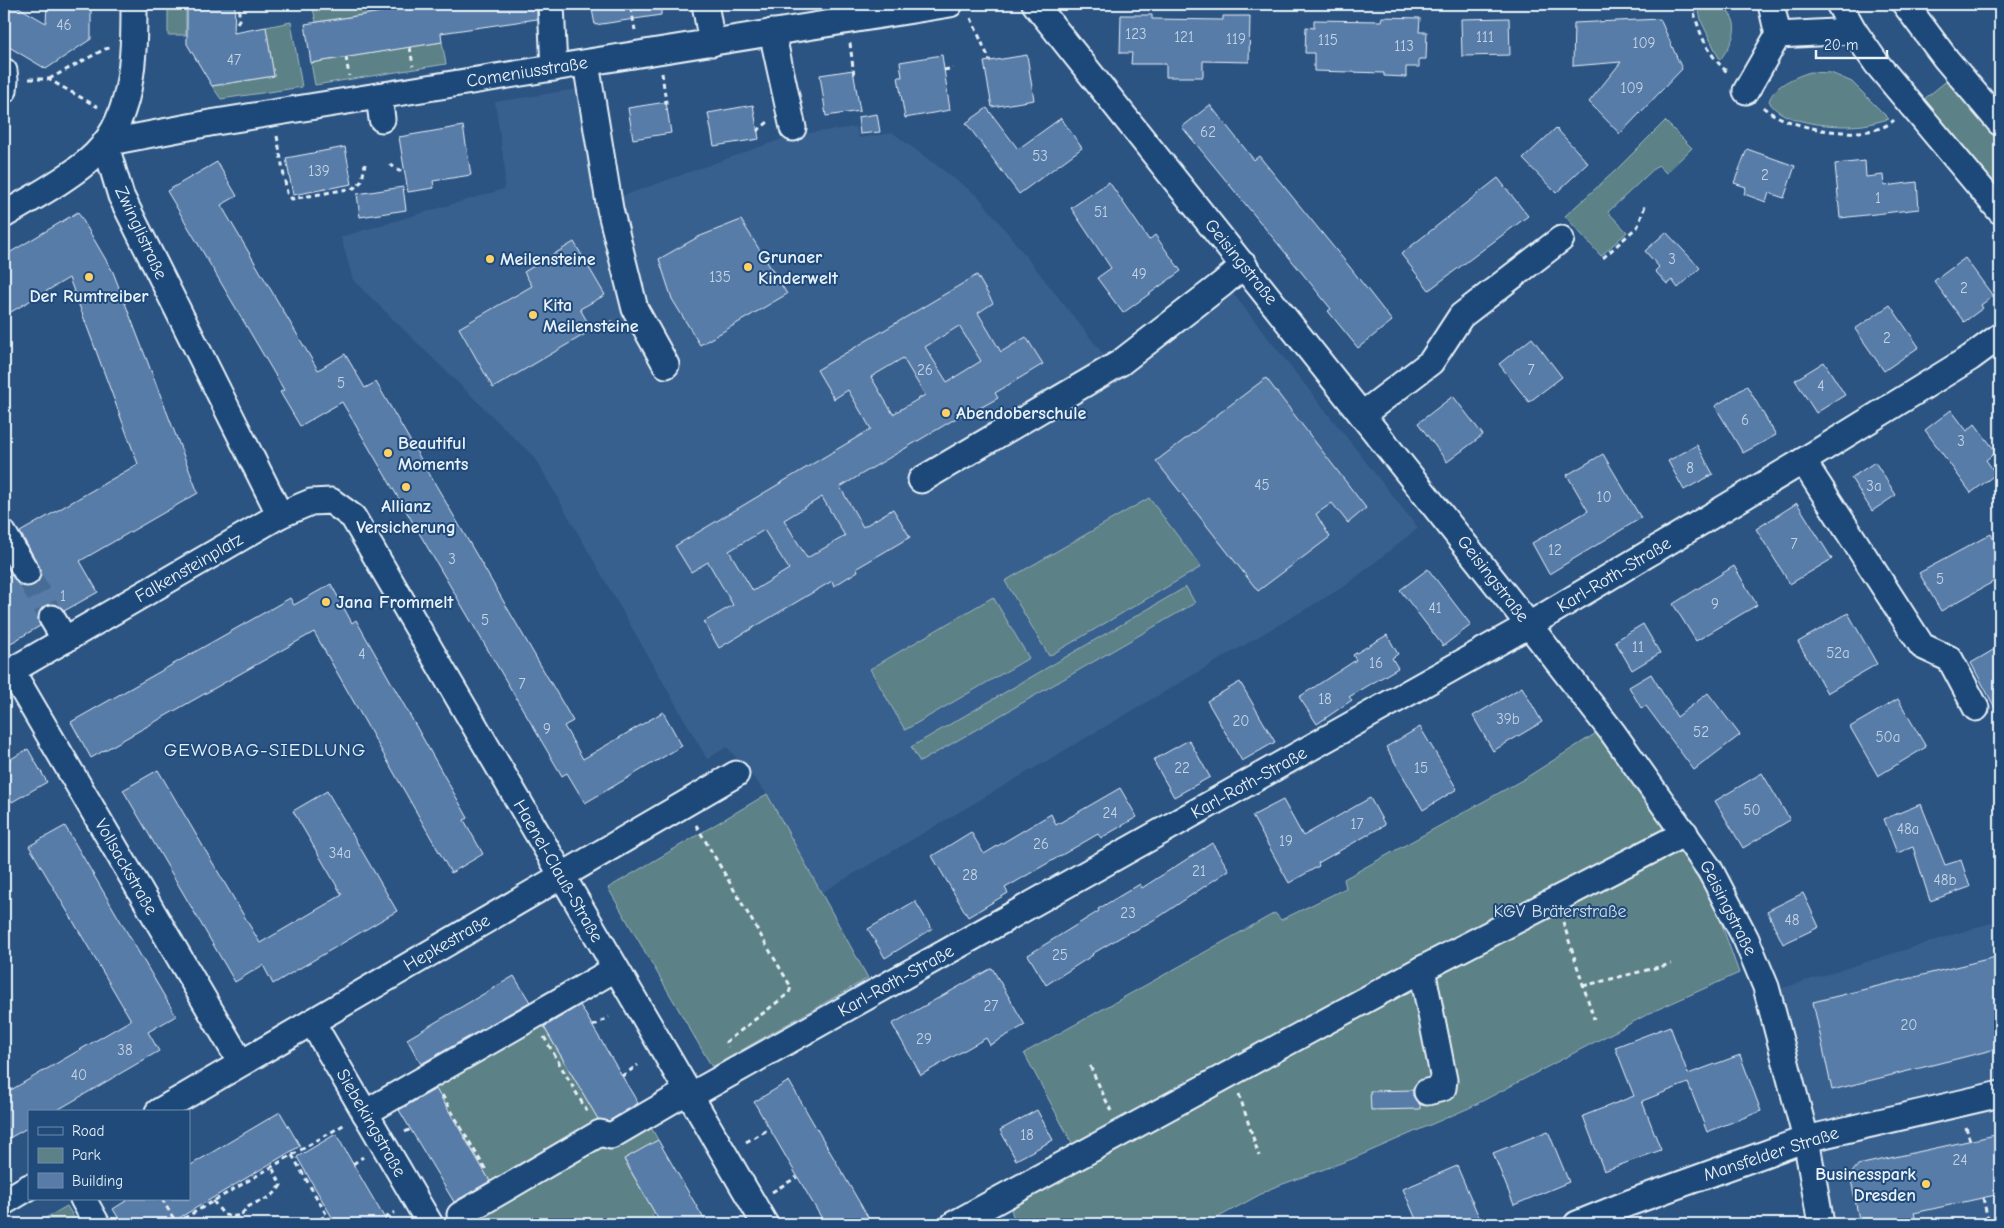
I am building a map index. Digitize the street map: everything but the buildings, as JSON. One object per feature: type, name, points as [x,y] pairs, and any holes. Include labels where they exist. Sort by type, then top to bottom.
[{"type":"street","points":[[4,214],[68,176],[90,160],[105,143],[120,120],[128,88],[134,46],[134,4]]},
{"type":"street","points":[[551,4],[554,68]]},
{"type":"street","points":[[705,4],[712,43]]},
{"type":"street","name":"Comeniusstraße","points":[[105,143],[192,126],[365,103],[586,62],[950,4]]},
{"type":"street","name":"Geisingstraße","points":[[1035,4],[1530,625],[1613,733],[1710,870],[1730,905],[1766,987],[1806,1139],[1821,1224]]},
{"type":"street","points":[[1746,91],[1778,35],[1771,4]]},
{"type":"street","points":[[1839,4],[1854,31],[1877,64],[2000,211]]},
{"type":"street","points":[[1904,4],[1946,59],[2000,123]]},
{"type":"street","points":[[1778,35],[1854,31]]},
{"type":"street","points":[[772,32],[793,128]]},
{"type":"street","points":[[586,62],[610,209],[635,309],[666,365]]},
{"type":"street","name":"Zwinglistraße","points":[[105,143],[122,196],[280,515]]},
{"type":"street","points":[[1363,414],[1431,362],[1461,316],[1562,239]]},
{"type":"street","points":[[921,480],[1120,362],[1244,265]]},
{"type":"street","name":"Karl-Roth-Straße","points":[[600,1133],[611,1136],[738,1070],[1530,625],[1803,461],[1970,358],[2000,336]]},
{"type":"street","points":[[1803,461],[1922,646],[1950,659],[1976,708]]},
{"type":"street","name":"Falkensteinplatz","points":[[7,673],[280,515],[311,502],[331,501],[353,517]]},
{"type":"street","name":"Haenel-Clauß-Straße","points":[[353,517],[764,1224]]},
{"type":"street","points":[[4,534],[27,574]]},
{"type":"street","points":[[52,618],[65,640]]},
{"type":"street","name":"Vollsackstraße","points":[[7,673],[241,1063]]},
{"type":"street","name":"Hepkestraße","points":[[161,1110],[736,774]]},
{"type":"street","points":[[954,1224],[1422,969],[1685,833]]},
{"type":"street","points":[[365,1113],[615,969]]},
{"type":"street","points":[[1422,969],[1444,1080],[1443,1088],[1427,1092]]},
{"type":"street","name":"Siebekingstraße","points":[[312,1022],[430,1224]]},
{"type":"street","name":"Mansfelder Straße","points":[[1576,1224],[1806,1139],[2000,1094]]},
{"type":"street","points":[[460,1215],[600,1133]]},
{"type":"street","points":[[4,1202],[28,1188]]},
{"type":"street","points":[[84,1200],[97,1224]]},
{"type":"path","points":[[236,23],[239,20],[239,4]]},
{"type":"path","points":[[1692,4],[1699,33],[1714,60],[1766,110],[1792,123],[1819,130],[1861,132],[1889,125],[1910,104]]},
{"type":"path","points":[[631,8],[635,33]]},
{"type":"path","points":[[972,18],[990,61]]},
{"type":"path","points":[[850,42],[854,76]]},
{"type":"path","points":[[4,80],[48,79],[105,49],[134,46]]},
{"type":"path","points":[[410,47],[414,69]]},
{"type":"path","points":[[346,57],[365,103]]},
{"type":"path","points":[[944,70],[953,68]]},
{"type":"path","points":[[662,73],[667,110]]},
{"type":"path","points":[[48,79],[120,120]]},
{"type":"path","points":[[277,134],[287,193],[292,199],[354,188],[362,181],[365,164]]},
{"type":"path","points":[[390,164],[399,171],[404,170]]},
{"type":"path","points":[[1603,258],[1638,226],[1645,206]]},
{"type":"path","points":[[685,804],[791,987],[789,993],[726,1042],[738,1070]]},
{"type":"path","points":[[1556,900],[1594,1019]]},
{"type":"path","points":[[1583,986],[1671,964]]},
{"type":"path","points":[[593,1026],[609,1017]]},
{"type":"path","points":[[540,1030],[600,1133]]},
{"type":"path","points":[[622,1076],[638,1065]]},
{"type":"path","points":[[1090,1066],[1120,1132]]},
{"type":"path","points":[[1232,1072],[1259,1156]]},
{"type":"path","points":[[438,1087],[499,1192]]},
{"type":"path","points":[[163,1200],[176,1224],[365,1113]]},
{"type":"path","points":[[292,1155],[332,1224]]},
{"type":"path","points":[[241,1224],[242,1214],[248,1206],[264,1201],[276,1192],[281,1184],[272,1167]]},
{"type":"path","points":[[1983,1198],[1989,1224]]},
{"type":"path","points":[[213,1202],[224,1214],[236,1216],[242,1214]]},
{"type":"path","points":[[312,1224],[327,1215]]},
{"type":"shaded area","points":[[590,87],[620,197],[793,135],[856,127],[859,138],[893,133],[979,197],[1107,359],[1216,272],[1418,528],[1345,586],[821,893],[767,794],[753,777],[727,747],[707,759],[535,458],[353,280],[341,237],[504,189],[505,170],[495,102]]},
{"type":"shaded area","points":[[2000,920],[2000,1224],[1836,1224],[1810,1099],[1780,989]]},
{"type":"green space","points":[[168,4],[186,4],[186,35],[168,35]]},
{"type":"green space","points":[[312,4],[426,4],[426,5],[316,22]]},
{"type":"green space","points":[[1697,4],[1721,5],[1733,19],[1733,38],[1720,60],[1702,23]]},
{"type":"green space","points":[[291,22],[302,87],[221,99],[212,86],[274,76],[266,27]]},
{"type":"green space","points":[[442,42],[446,64],[315,85],[311,63]]},
{"type":"green space","points":[[1810,72],[1831,73],[1852,82],[1889,119],[1853,126],[1826,125],[1798,120],[1775,109],[1769,101],[1775,90],[1792,79]]},
{"type":"green space","points":[[1949,79],[2000,141],[2000,193],[1923,100]]},
{"type":"green space","points":[[1665,121],[1692,148],[1666,173],[1658,165],[1608,212],[1627,232],[1601,256],[1565,216],[1615,171]]},
{"type":"green space","points":[[1149,498],[1201,567],[1049,656],[1005,581]]},
{"type":"green space","points":[[1186,587],[1195,603],[920,762],[911,747]]},
{"type":"green space","points":[[993,597],[1029,658],[905,730],[870,669]]},
{"type":"green space","name":"KGV Bräterstraße","points":[[1598,732],[1714,903],[1739,973],[1654,1011],[1469,1108],[1352,1159],[1272,1188],[1206,1224],[1015,1224],[1007,1194],[1074,1147],[1024,1053],[1275,913],[1281,920],[1346,888],[1344,879],[1524,779]]},
{"type":"green space","points":[[767,794],[868,978],[712,1067],[608,888]]},
{"type":"green space","points":[[540,1021],[603,1127],[639,1105],[658,1140],[624,1160],[655,1213],[652,1215],[657,1224],[517,1224],[515,1222],[511,1224],[468,1224],[495,1190],[431,1082]]},
{"type":"green space","points":[[67,1206],[78,1224],[35,1224]]},
{"type":"tunnel","points":[[27,573],[52,618]]},
{"type":"place","name":"Meilensteine","points":[[490,259]]},
{"type":"place","name":"Grunaer Kinderwelt","points":[[748,267]]},
{"type":"place","name":"Der Rumtreiber","points":[[89,277]]},
{"type":"place","name":"Kita Meilensteine","points":[[533,315]]},
{"type":"place","name":"Abendoberschule","points":[[946,413]]},
{"type":"place","name":"Beautiful Moments","points":[[388,453]]},
{"type":"place","name":"Allianz Versicherung","points":[[406,487]]},
{"type":"place","name":"Jana Frommelt","points":[[326,602]]},
{"type":"place","name":"Businesspark Dresden","points":[[1926,1184]]},
{"type":"district","name":"GEWOBAG-SIEDLUNG","points":[[265,750]]}]
